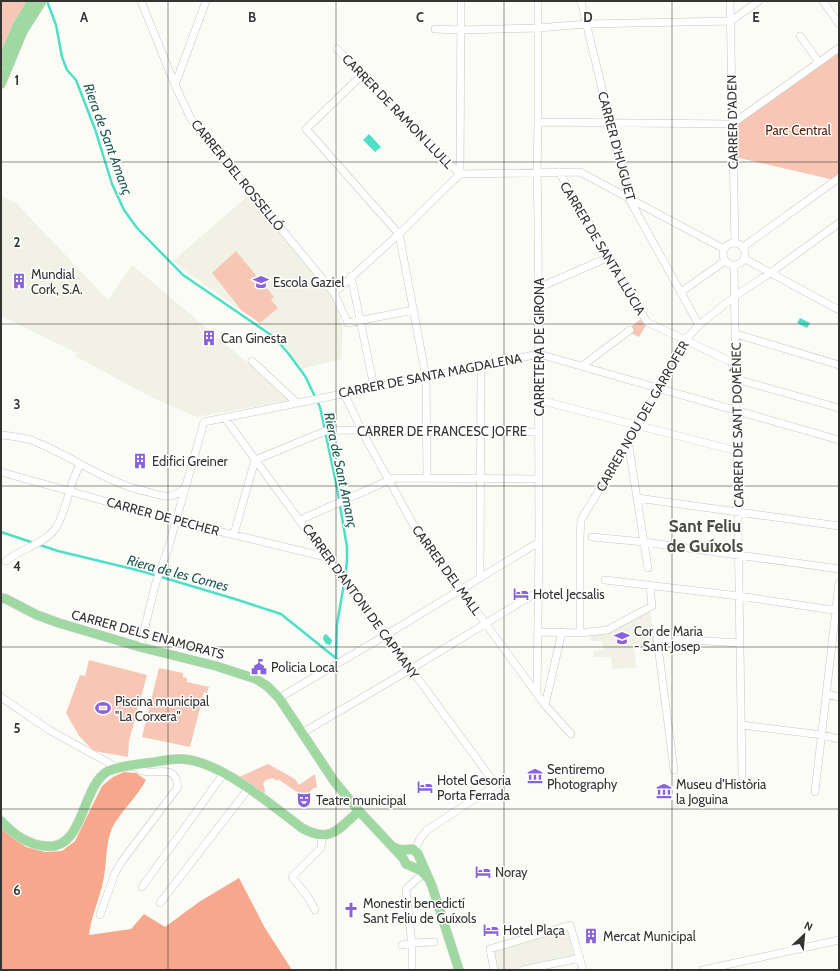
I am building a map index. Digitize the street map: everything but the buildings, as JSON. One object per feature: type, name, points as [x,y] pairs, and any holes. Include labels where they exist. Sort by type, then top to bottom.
[{"type":"main road","points":[[1,63],[17,26],[32,1]]},
{"type":"main road","points":[[1,84],[24,32],[42,1]]},
{"type":"main road","name":"CARRER DELS ENAMORATS","points":[[1,591],[4,599],[37,615],[59,623],[140,647],[216,666],[256,679],[268,686],[279,698],[327,772],[359,811],[393,847],[411,853],[404,862],[418,868],[426,876]]},
{"type":"main road","points":[[1,821],[20,838],[32,844],[48,847],[63,844],[72,835],[96,783],[102,776],[118,768],[132,765],[183,759],[205,764],[224,773],[302,828],[322,836],[332,834],[359,811]]},
{"type":"main road","points":[[411,853],[417,863],[411,866]]},
{"type":"main road","points":[[411,853],[426,876],[459,970]]},
{"type":"street","name":"CARRER DEL ROSSELLÓ","points":[[141,1],[175,85],[191,119],[334,294],[348,323],[360,320]]},
{"type":"street","points":[[175,85],[206,1]]},
{"type":"street","points":[[460,174],[461,1]]},
{"type":"street","name":"CARRETERA DE GIRONA","points":[[537,694],[539,590],[537,172],[538,1]]},
{"type":"street","name":"CARRER D'HUGUET","points":[[581,1],[628,197],[699,325]]},
{"type":"street","name":"CARRER D'ADEN","points":[[730,1],[735,243]]},
{"type":"street","points":[[435,29],[461,30],[538,28],[586,24],[731,21],[759,1]]},
{"type":"street","points":[[823,1],[839,24]]},
{"type":"street","points":[[800,36],[819,62]]},
{"type":"street","points":[[538,122],[732,124],[839,48]]},
{"type":"street","name":"CARRER DE RAMON LLULL","points":[[337,49],[460,174]]},
{"type":"street","points":[[362,75],[306,129],[399,234],[426,377],[428,478]]},
{"type":"street","name":"CARRER DE SANTA LLÚCIA","points":[[559,172],[647,322],[736,364]]},
{"type":"street","points":[[334,294],[351,276],[399,234],[460,174],[580,172],[724,249]]},
{"type":"street","points":[[743,247],[839,178]]},
{"type":"street","name":"CARRER NOU DEL GARROFER","points":[[580,633],[580,536],[582,520],[638,426],[685,340],[699,325],[735,296],[770,273],[839,223]]},
{"type":"street","points":[[735,243],[743,247],[746,253],[745,259],[740,264],[734,266],[725,261],[723,255],[724,249],[729,244],[735,243]]},
{"type":"street","points":[[538,288],[609,257]]},
{"type":"street","points":[[745,259],[839,310]]},
{"type":"street","points":[[681,292],[725,261]]},
{"type":"street","name":"CARRER DE SANT DOMÈNEC","points":[[734,266],[742,776]]},
{"type":"street","points":[[351,276],[374,387]]},
{"type":"street","points":[[360,320],[413,310]]},
{"type":"street","points":[[582,366],[630,330]]},
{"type":"street","points":[[736,334],[839,364]]},
{"type":"street","name":"CARRER DE SANTA MAGDALENA","points":[[185,488],[204,422],[538,354],[839,440]]},
{"type":"street","points":[[252,361],[297,403]]},
{"type":"street","points":[[480,578],[481,366]]},
{"type":"street","points":[[736,379],[839,408]]},
{"type":"street","name":"CARRER DEL MALL","points":[[344,393],[362,431],[413,524],[545,705],[571,734]]},
{"type":"street","points":[[539,400],[737,451]]},
{"type":"street","name":"CARRER D'ANTONI DE CAPMANY","points":[[225,418],[496,785],[427,830],[411,853]]},
{"type":"street","name":"CARRER DE FRANCESC JOFRE","points":[[255,460],[325,431],[539,432]]},
{"type":"street","points":[[1,435],[17,436],[31,440],[114,482],[143,491],[170,497],[179,493],[185,488]]},
{"type":"street","points":[[628,441],[648,568]]},
{"type":"street","points":[[234,534],[255,460]]},
{"type":"street","points":[[6,561],[13,555],[42,541],[55,529],[64,510],[76,471],[80,465]]},
{"type":"street","name":"CARRER DE PECHER","points":[[1,472],[176,521],[326,556]]},
{"type":"street","points":[[300,520],[394,478],[539,478]]},
{"type":"street","points":[[140,647],[156,582],[168,549],[185,488]]},
{"type":"street","points":[[637,498],[839,526]]},
{"type":"street","points":[[592,537],[644,542],[839,569]]},
{"type":"street","points":[[279,698],[539,542]]},
{"type":"street","points":[[605,580],[739,596],[837,610]]},
{"type":"street","points":[[816,792],[839,582]]},
{"type":"street","points":[[538,632],[580,633],[607,630],[652,606],[650,586]]},
{"type":"street","points":[[302,733],[486,624],[539,590]]},
{"type":"street","points":[[545,705],[562,632]]},
{"type":"street","points":[[674,770],[657,638],[740,643]]},
{"type":"street","points":[[826,694],[839,697]]},
{"type":"street","points":[[1,697],[49,730],[118,768]]},
{"type":"street","points":[[741,725],[839,738]]},
{"type":"street","points":[[100,915],[115,873],[122,860],[178,787],[177,779],[171,773],[161,771],[144,772],[132,765]]},
{"type":"street","points":[[142,888],[224,773]]},
{"type":"street","points":[[160,903],[248,789]]},
{"type":"street","points":[[315,910],[308,897],[292,877],[321,848],[322,836]]},
{"type":"street","points":[[412,970],[412,943],[406,888],[426,876]]},
{"type":"street","points":[[494,970],[490,949],[570,925],[583,970]]},
{"type":"street","points":[[703,970],[839,940]]},
{"type":"street","points":[[402,945],[434,942]]},
{"type":"street","points":[[523,970],[542,968],[580,958]]},
{"type":"shaded area","points":[[369,134],[381,147],[375,152],[363,140]]},
{"type":"shaded area","name":"Escola Gaziel","points":[[250,194],[331,294],[343,329],[341,359],[302,369],[276,335],[173,261]]},
{"type":"shaded area","points":[[1,196],[16,203],[108,300],[132,265],[292,400],[197,417],[151,397],[75,356],[77,353],[1,316]]},
{"type":"shaded area","points":[[800,318],[810,323],[807,328],[797,323]]},
{"type":"shaded area","name":"Cor de Maria - Sant Josep","points":[[650,611],[655,648],[634,647],[636,668],[612,669],[611,657],[594,657],[593,651],[604,650],[602,641],[591,641],[589,635],[610,632]]},
{"type":"shaded area","points":[[326,634],[332,640],[330,645],[326,644],[323,639],[324,635]]},
{"type":"shaded area","points":[[124,772],[136,773],[146,780],[112,828],[108,841],[103,882],[91,922],[89,935],[131,929],[144,914],[165,927],[199,902],[239,878],[265,928],[292,970],[1,970],[1,827],[26,847],[45,852],[62,851],[75,841],[102,786],[113,777]]},
{"type":"shaded area","points":[[568,927],[574,957],[511,970],[498,970],[493,950]]},
{"type":"green space","points":[[1,1],[28,1],[1,52]]},
{"type":"green space","name":"Parc Central","points":[[839,50],[839,176],[834,180],[735,157],[734,125]]},
{"type":"green space","points":[[236,251],[274,297],[271,300],[278,308],[260,323],[242,311],[212,273]]},
{"type":"green space","points":[[644,317],[648,322],[639,337],[631,333],[629,328]]},
{"type":"green space","name":"Piscina municipal \"La Corxera\"","points":[[89,660],[147,675],[129,741],[128,757],[94,751],[79,736],[66,713],[80,675],[85,676]]},
{"type":"green space","points":[[159,668],[183,673],[183,677],[187,678],[187,682],[209,687],[207,693],[204,692],[190,747],[142,737]]},
{"type":"green space","points":[[268,764],[295,779],[299,785],[315,774],[317,788],[314,788],[304,797],[278,779],[277,781],[272,778],[263,783],[265,791],[263,796],[237,778]]},
{"type":"waterway","name":"Riera de Sant Amanç","points":[[47,1],[56,25],[62,57],[67,70],[76,80],[95,129],[112,184],[124,210],[137,228],[183,275],[274,337],[305,376],[320,407],[337,488],[347,547],[345,579]]},
{"type":"waterway","name":"Riera de les Comes","points":[[1,532],[58,551],[141,571],[281,614],[337,659]]},
{"type":"waterway","name":"Riera de Sant Amanç","points":[[336,657],[337,624],[344,584]]},
{"type":"place","name":"Mundial Cork, S.A.","points":[[19,281]]},
{"type":"place","name":"Escola Gaziel","points":[[261,282]]},
{"type":"place","name":"Can Ginesta","points":[[209,338]]},
{"type":"place","name":"Edifici Greiner","points":[[140,461]]},
{"type":"place","name":"Hotel Jecsalis","points":[[521,594]]},
{"type":"place","name":"Cor de Maria - Sant Josep","points":[[622,638]]},
{"type":"place","name":"Policia Local","points":[[259,667]]},
{"type":"place","name":"Piscina municipal \"La Corxera\"","points":[[103,708]]},
{"type":"place","name":"Sentiremo Photography","points":[[535,776]]},
{"type":"place","name":"Hotel Gesoria Porta Ferrada","points":[[425,787]]},
{"type":"place","name":"Museu d'Història la Joguina","points":[[664,791]]},
{"type":"place","name":"Teatre municipal","points":[[304,800]]},
{"type":"place","name":"Noray","points":[[483,872]]},
{"type":"place","name":"Monestir benedictí Sant Feliu de Guíxols","points":[[351,910]]},
{"type":"place","name":"Hotel Plaça","points":[[491,930]]},
{"type":"place","name":"Mercat Municipal","points":[[591,936]]},
{"type":"district","name":"Sant Feliu de Guíxols","points":[[705,536]]}]
